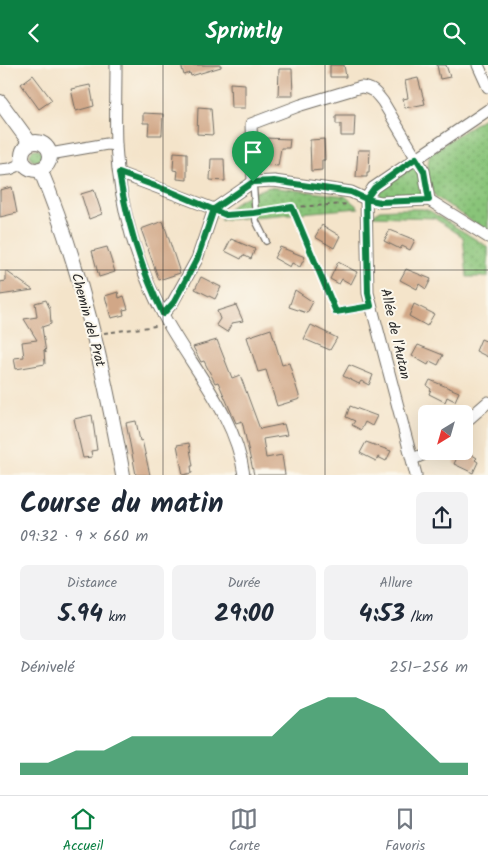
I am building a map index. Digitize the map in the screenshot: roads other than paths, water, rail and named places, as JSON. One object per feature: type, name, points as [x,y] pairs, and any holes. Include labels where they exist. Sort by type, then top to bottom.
[{"type":"street","points":[[116,65],[116,145],[125,210],[135,245],[148,282],[165,317],[208,383],[230,428],[244,475]]},
{"type":"street","points":[[478,65],[488,87]]},
{"type":"street","points":[[253,182],[250,124],[302,105],[361,87],[375,91],[424,171],[429,200]]},
{"type":"street","points":[[0,102],[30,143]]},
{"type":"street","points":[[366,199],[374,188],[488,110]]},
{"type":"street","points":[[30,143],[42,143],[50,154],[48,163],[40,169],[29,168],[24,163],[22,154],[30,143]]},
{"type":"street","points":[[50,154],[107,144],[116,145]]},
{"type":"street","points":[[0,170],[10,169],[24,163]]},
{"type":"street","name":"Chemin del Prat","points":[[40,169],[55,208],[94,334],[123,475]]},
{"type":"street","points":[[119,173],[214,209]]},
{"type":"street","points":[[165,317],[197,259],[214,209],[253,182],[274,181],[351,192],[366,199],[398,202],[429,200],[488,237]]},
{"type":"street","name":"Allée de l'Autan","points":[[366,199],[368,293],[416,475]]},
{"type":"street","points":[[473,415],[488,402]]},
{"type":"street","points":[[412,459],[418,456]]},
{"type":"lane","points":[[253,182],[254,213],[266,241]]},
{"type":"lane","points":[[336,312],[371,306]]}]
